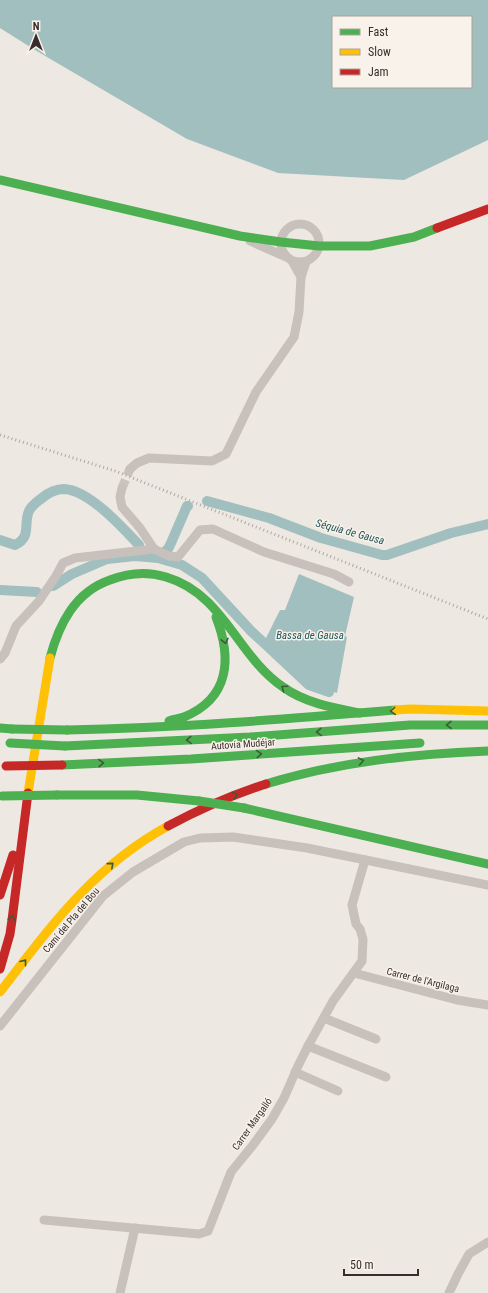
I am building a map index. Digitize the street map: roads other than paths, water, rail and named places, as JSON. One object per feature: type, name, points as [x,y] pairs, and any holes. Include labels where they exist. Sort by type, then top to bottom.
[{"type":"main road","points":[[0,180],[240,236],[319,246],[370,246],[414,237],[488,209]]},
{"type":"main road","points":[[0,969],[10,935],[25,820],[52,652],[63,621],[75,604],[86,593],[103,581],[120,576],[144,573],[163,575],[179,581],[196,591],[232,629],[259,665],[276,682],[295,696],[323,706],[360,714]]},
{"type":"main road","points":[[67,730],[167,721],[185,717],[201,708],[213,696],[220,685],[225,671],[227,655],[226,642],[220,625],[210,605]]},
{"type":"main road","points":[[0,728],[67,730],[126,729],[251,722],[410,709],[488,711]]},
{"type":"main road","name":"Autovía Mudéjar","points":[[0,743],[65,746],[250,737],[410,725],[488,725]]},
{"type":"main road","name":"Autovía Mudéjar","points":[[3,766],[191,759],[428,742]]},
{"type":"main road","points":[[0,992],[70,905],[112,864],[154,833],[196,811],[250,789],[335,766],[436,752],[488,751]]},
{"type":"main road","points":[[1,796],[137,795],[199,801],[244,808],[488,864]]},
{"type":"main road","points":[[0,895],[25,820]]},
{"type":"street","points":[[130,469],[137,463],[149,458],[212,461],[226,454],[256,392],[294,337],[300,312],[301,277],[306,262],[315,256],[319,246],[318,236],[312,228],[302,224],[293,226],[285,232],[281,242],[289,259],[301,277]]},
{"type":"street","points":[[240,236],[289,259],[306,262]]},
{"type":"street","points":[[122,488],[120,497],[122,507],[140,528],[154,549],[169,556],[178,557],[200,530],[212,529],[264,552],[334,574],[349,582]]},
{"type":"street","points":[[0,659],[6,653],[16,626],[39,601],[63,563],[75,558],[154,549]]},
{"type":"street","name":"Camí del Pla del Bou","points":[[0,1026],[103,896],[133,872],[184,842],[200,838],[233,837],[307,848],[488,885]]},
{"type":"street","name":"Carrer Margalló","points":[[44,1220],[199,1234],[208,1231],[231,1172],[254,1145],[272,1119],[284,1098],[308,1046],[333,1001],[362,961],[363,939],[360,929],[356,924],[352,905],[365,860]]},
{"type":"street","name":"Carrer de l'Argilaga","points":[[354,973],[457,1000],[488,1006]]},
{"type":"street","points":[[324,1018],[376,1039]]},
{"type":"street","points":[[308,1046],[386,1077]]},
{"type":"street","points":[[295,1072],[338,1091]]},
{"type":"street","points":[[120,1293],[135,1228]]},
{"type":"street","points":[[449,1293],[469,1254],[488,1242]]},
{"type":"water","points":[[0,0],[488,0],[488,140],[404,180],[278,173],[187,139],[0,28]]},
{"type":"water","name":"Bassa de Gausa","points":[[299,574],[354,597],[345,636],[347,637],[337,693],[309,684],[265,640],[280,610],[285,610]]},
{"type":"waterway","name":"Séquia de Gausa","points":[[0,540],[15,545],[20,542],[24,538],[27,516],[32,507],[49,493],[64,489],[74,491],[84,496],[105,511],[139,545]]},
{"type":"waterway","name":"Séquia de Gausa","points":[[207,501],[269,518],[321,538],[382,555],[387,555],[451,533],[488,524]]},
{"type":"waterway","name":"Séquia de Gausa","points":[[164,552],[168,549],[188,506]]},
{"type":"waterway","points":[[53,586],[72,574],[107,559],[135,556],[158,558],[182,565],[202,578],[251,631],[309,685],[329,692]]},
{"type":"waterway","points":[[0,590],[37,592]]},
{"type":"tunnel","points":[[122,488],[130,469]]},
{"type":"railway","points":[[0,435],[115,471],[488,619]]}]
